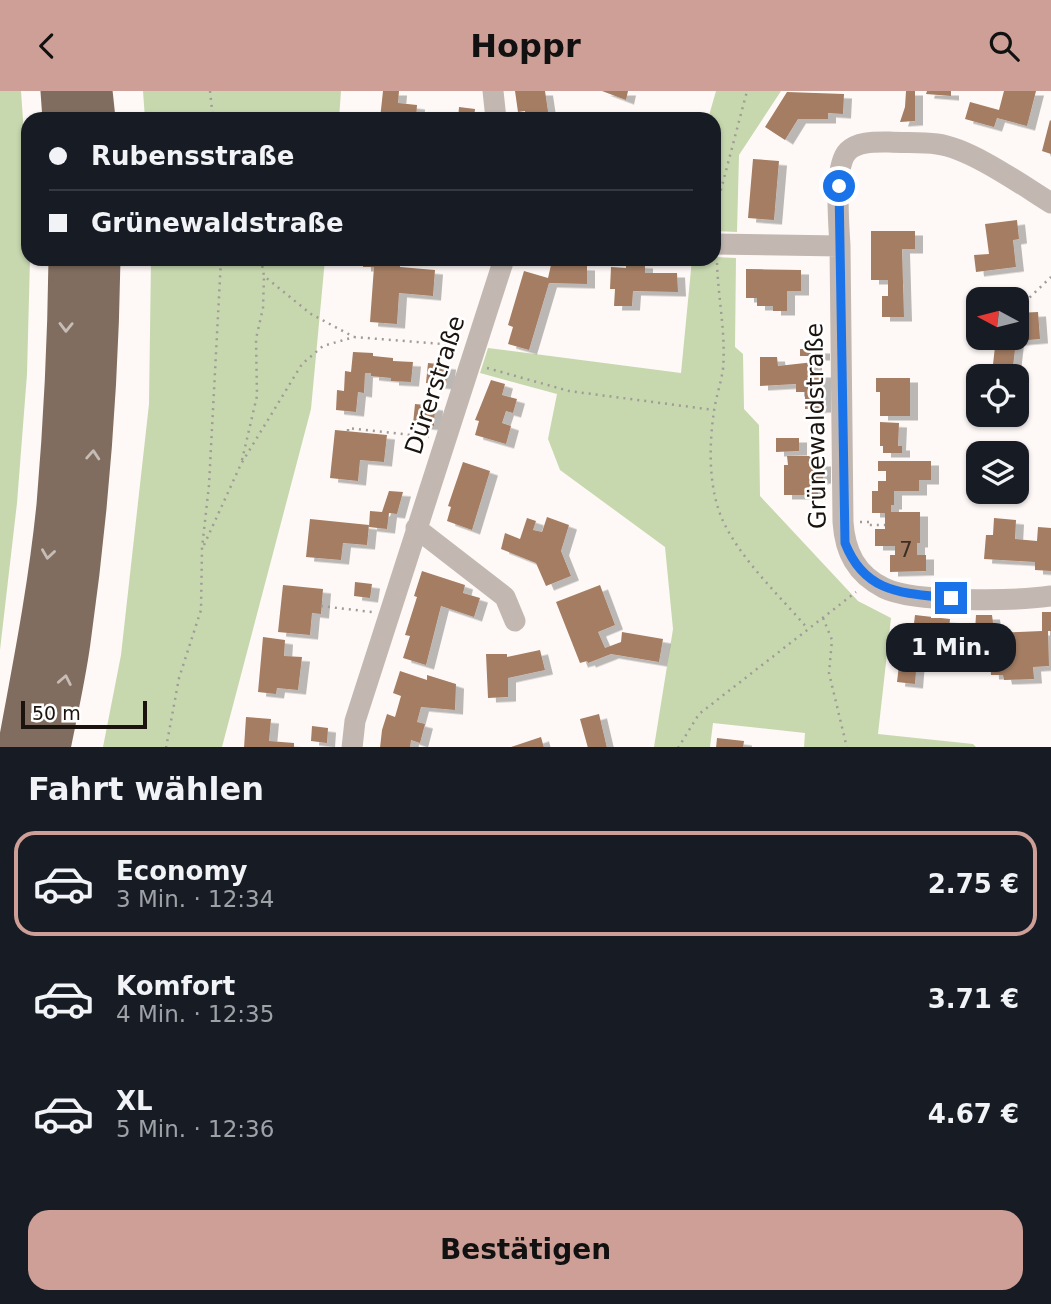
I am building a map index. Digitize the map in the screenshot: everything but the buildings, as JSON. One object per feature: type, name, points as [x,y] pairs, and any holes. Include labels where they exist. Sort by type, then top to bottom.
[{"type":"highway","points":[[59,91],[60,112]]},
{"type":"highway","points":[[94,91],[96,112]]},
{"type":"highway","points":[[16,747],[34,652],[55,507],[65,357],[67,266]]},
{"type":"highway","points":[[52,747],[72,645],[89,504],[101,345],[102,266]]},
{"type":"street","points":[[493,91],[495,112]]},
{"type":"street","name":"Grünewaldstraße","points":[[1051,202],[987,163],[940,144],[871,142],[847,152],[842,163],[839,186],[843,522],[849,554],[871,580],[898,593],[997,599],[1051,596]]},
{"type":"street","points":[[721,244],[840,246]]},
{"type":"street","name":"Dürerstraße","points":[[352,747],[355,721],[503,266]]},
{"type":"street","points":[[416,528],[505,597],[515,621]]},
{"type":"path","points":[[210,91],[212,112]]},
{"type":"path","points":[[721,190],[747,91]]},
{"type":"path","points":[[166,747],[179,678],[201,610],[202,548],[209,485],[221,266]]},
{"type":"path","points":[[241,464],[257,396],[256,339],[263,308],[262,266]]},
{"type":"path","points":[[716,266],[723,370],[714,410],[712,471],[719,512],[746,556],[808,629]]},
{"type":"path","points":[[264,276],[311,314],[354,337],[472,355],[569,391],[714,410]]},
{"type":"path","points":[[1029,298],[1051,277]]},
{"type":"path","points":[[202,548],[241,464],[302,364],[323,345],[354,337]]},
{"type":"path","points":[[348,431],[348,428],[445,439]]},
{"type":"path","points":[[843,522],[885,525]]},
{"type":"path","points":[[678,747],[699,714],[871,580]]},
{"type":"path","points":[[321,606],[389,614]]},
{"type":"path","points":[[823,618],[832,640],[829,673],[847,747]]},
{"type":"green space","points":[[0,91],[21,91],[21,266],[30,266],[27,374],[17,503],[0,650]]},
{"type":"green space","points":[[143,91],[341,91],[340,112],[144,112]]},
{"type":"green space","points":[[716,91],[781,91],[739,155],[737,232],[721,231],[721,112],[710,112]]},
{"type":"green space","points":[[721,257],[736,258],[735,347],[743,354],[744,409],[759,425],[760,496],[858,601],[891,618],[878,734],[973,744],[976,747],[804,747],[805,733],[713,723],[710,747],[654,747],[673,629],[665,547],[560,470],[548,439],[557,394],[480,373],[488,348],[681,373],[691,266],[721,266]]},
{"type":"green space","points":[[151,266],[324,266],[311,409],[222,747],[103,747],[121,655],[149,404]]},
{"type":"route","points":[[839,186],[842,501],[845,543],[856,565],[884,588],[898,593],[951,598]]}]
